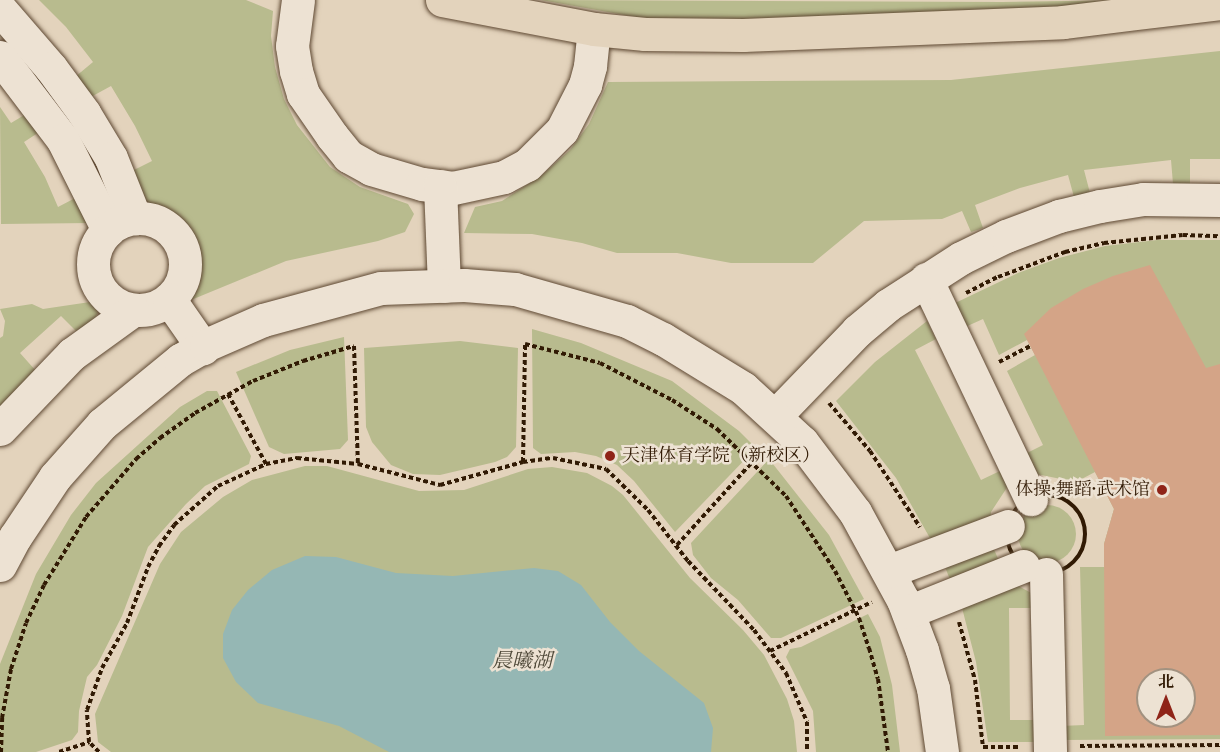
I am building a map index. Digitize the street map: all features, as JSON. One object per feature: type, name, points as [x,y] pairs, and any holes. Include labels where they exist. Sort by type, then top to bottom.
[{"type":"main road","points":[[442,0],[594,29],[645,34],[743,34],[1063,22],[1220,3]]},
{"type":"lane","points":[[298,0],[292,46],[296,71],[303,94],[317,117],[348,156],[371,169],[397,178],[440,186],[477,184],[504,177],[527,165],[544,149],[562,130],[576,108],[590,66],[594,29]]},
{"type":"lane","points":[[0,9],[27,39],[84,113],[111,158],[122,224]]},
{"type":"lane","points":[[0,57],[63,140],[122,224]]},
{"type":"lane","points":[[440,186],[444,286]]},
{"type":"lane","points":[[781,420],[856,331],[926,279],[1006,236],[1059,216],[1100,206],[1143,199],[1220,200]]},
{"type":"lane","points":[[151,220],[165,226],[176,237],[183,250],[185,266],[182,281],[169,299],[148,310],[133,310],[118,306],[106,297],[97,285],[93,271],[96,248],[122,224],[151,220]]},
{"type":"lane","points":[[926,279],[1031,499]]},
{"type":"lane","points":[[0,565],[32,510],[82,444],[102,424],[180,360],[263,320],[381,288],[444,286],[514,289],[627,321],[702,362],[743,388],[781,420],[802,442],[855,512],[898,591],[933,688],[942,752]]},
{"type":"lane","points":[[169,299],[203,348]]},
{"type":"lane","points":[[0,429],[72,354],[133,310]]},
{"type":"lane","points":[[898,591],[1008,526]]},
{"type":"lane","points":[[898,591],[1035,570],[1050,752]]},
{"type":"path","points":[[523,462],[525,344],[600,363],[647,386],[710,424],[786,496],[801,515],[855,610],[878,679],[888,752]]},
{"type":"path","points":[[2,752],[2,718],[9,678],[26,623],[44,585],[86,517],[136,459],[160,438],[228,394],[276,371],[354,346],[358,464]]},
{"type":"path","points":[[228,394],[266,464]]},
{"type":"path","points":[[677,545],[752,463],[781,420]]},
{"type":"path","points":[[99,752],[89,742],[87,710],[96,683],[127,623],[148,567],[159,546],[174,525],[218,486],[266,464],[297,458],[358,464],[440,485],[523,462],[553,458],[606,469],[628,488],[688,561],[730,604],[786,673],[807,722],[807,752]]},
{"type":"path","points":[[1047,495],[1068,501],[1082,517],[1086,539],[1077,559],[1059,572],[1035,570],[1009,546],[1008,526],[1015,510],[1031,499],[1047,495]]},
{"type":"path","points":[[770,651],[898,591]]},
{"type":"path","points":[[59,752],[89,742]]},
{"type":"green space","points":[[39,0],[246,0],[273,11],[271,36],[275,67],[284,99],[297,125],[330,167],[360,187],[408,204],[414,214],[405,232],[378,241],[286,261],[191,300],[198,288],[201,273],[197,240],[188,225],[177,215],[162,206],[146,204],[132,171],[152,161],[135,126],[111,86],[89,98],[75,77],[93,62],[66,27]]},
{"type":"green space","points":[[541,0],[1002,2],[1135,0],[1066,7],[854,17],[691,20],[641,18]]},
{"type":"green space","points":[[1220,51],[1220,159],[1190,159],[1190,184],[1173,184],[1171,160],[1084,170],[1090,193],[1074,197],[1068,175],[1020,188],[975,205],[983,228],[971,232],[962,211],[942,219],[864,221],[813,263],[731,263],[677,253],[617,253],[582,243],[532,234],[464,233],[475,207],[502,201],[542,175],[570,150],[589,124],[608,82],[951,80]]},
{"type":"green space","points":[[0,107],[11,123],[31,111],[44,129],[24,142],[45,177],[58,207],[81,195],[91,223],[1,224]]},
{"type":"green space","name":"体操·舞蹈·武术馆","points":[[1157,240],[1220,240],[1220,739],[1062,740],[1061,726],[1084,725],[1080,567],[1104,567],[1104,544],[1114,509],[1095,472],[1076,482],[1036,474],[1023,455],[1043,445],[1007,371],[1035,355],[1027,340],[999,355],[983,319],[963,328],[951,305],[1018,273],[1059,258],[1105,246]]},
{"type":"green space","points":[[90,302],[99,311],[94,320],[78,333],[61,316],[20,353],[36,371],[0,409],[0,338],[3,336],[5,321],[0,309],[32,304],[43,309]]},
{"type":"green space","points":[[927,321],[936,339],[915,350],[981,480],[1002,470],[1008,486],[991,512],[990,524],[935,547],[896,478],[836,401],[875,362]]},
{"type":"green space","points":[[532,329],[581,343],[672,381],[739,431],[756,448],[675,532],[634,481],[617,465],[596,456],[575,452],[541,454],[533,448]]},
{"type":"green space","points":[[344,337],[348,440],[340,449],[284,454],[269,447],[236,372],[290,350]]},
{"type":"green space","points":[[460,341],[518,348],[516,447],[507,457],[495,462],[440,475],[413,474],[391,465],[372,442],[366,427],[364,348]]},
{"type":"green space","points":[[207,391],[217,391],[251,456],[249,464],[205,486],[148,547],[122,616],[97,665],[87,677],[79,711],[78,732],[72,740],[36,752],[0,752],[0,664],[36,574],[71,515],[96,483],[180,407]]},
{"type":"green space","points":[[769,459],[829,535],[864,599],[781,638],[771,638],[738,600],[711,578],[693,555],[691,543]]},
{"type":"green space","points":[[305,466],[327,466],[419,491],[464,490],[528,469],[552,467],[587,473],[612,486],[623,495],[690,578],[743,630],[764,655],[787,699],[794,721],[797,752],[111,752],[98,742],[95,714],[160,564],[181,532],[223,497],[252,480]]},
{"type":"green space","points":[[1041,505],[1053,505],[1068,513],[1076,528],[1076,540],[1068,555],[1053,563],[1041,563],[1026,555],[1018,540],[1018,528],[1026,513]]},
{"type":"green space","points":[[993,547],[999,561],[953,587],[943,562]]},
{"type":"green space","points":[[1011,582],[1035,595],[1036,608],[1009,608],[1010,720],[1037,720],[1038,742],[988,742],[976,662],[961,604]]},
{"type":"green space","points":[[868,614],[880,637],[892,685],[900,752],[816,752],[813,711],[786,657],[790,649],[801,647]]},
{"type":"water","name":"晨曦湖","points":[[305,556],[336,557],[396,573],[453,576],[534,568],[558,571],[581,585],[610,622],[639,651],[704,703],[713,728],[711,752],[389,752],[339,726],[258,703],[236,682],[223,658],[223,634],[232,610],[248,590],[272,570]]},
{"type":"building","name":"体操·舞蹈·武术馆","points":[[1150,265],[1206,368],[1220,364],[1220,735],[1105,736],[1104,544],[1114,509],[1024,334],[1051,308],[1083,289],[1113,276]]},
{"type":"place","name":"天津体育学院（新校区）","points":[[610,456]]},
{"type":"place","name":"体操·舞蹈·武术馆","points":[[1162,490]]}]
